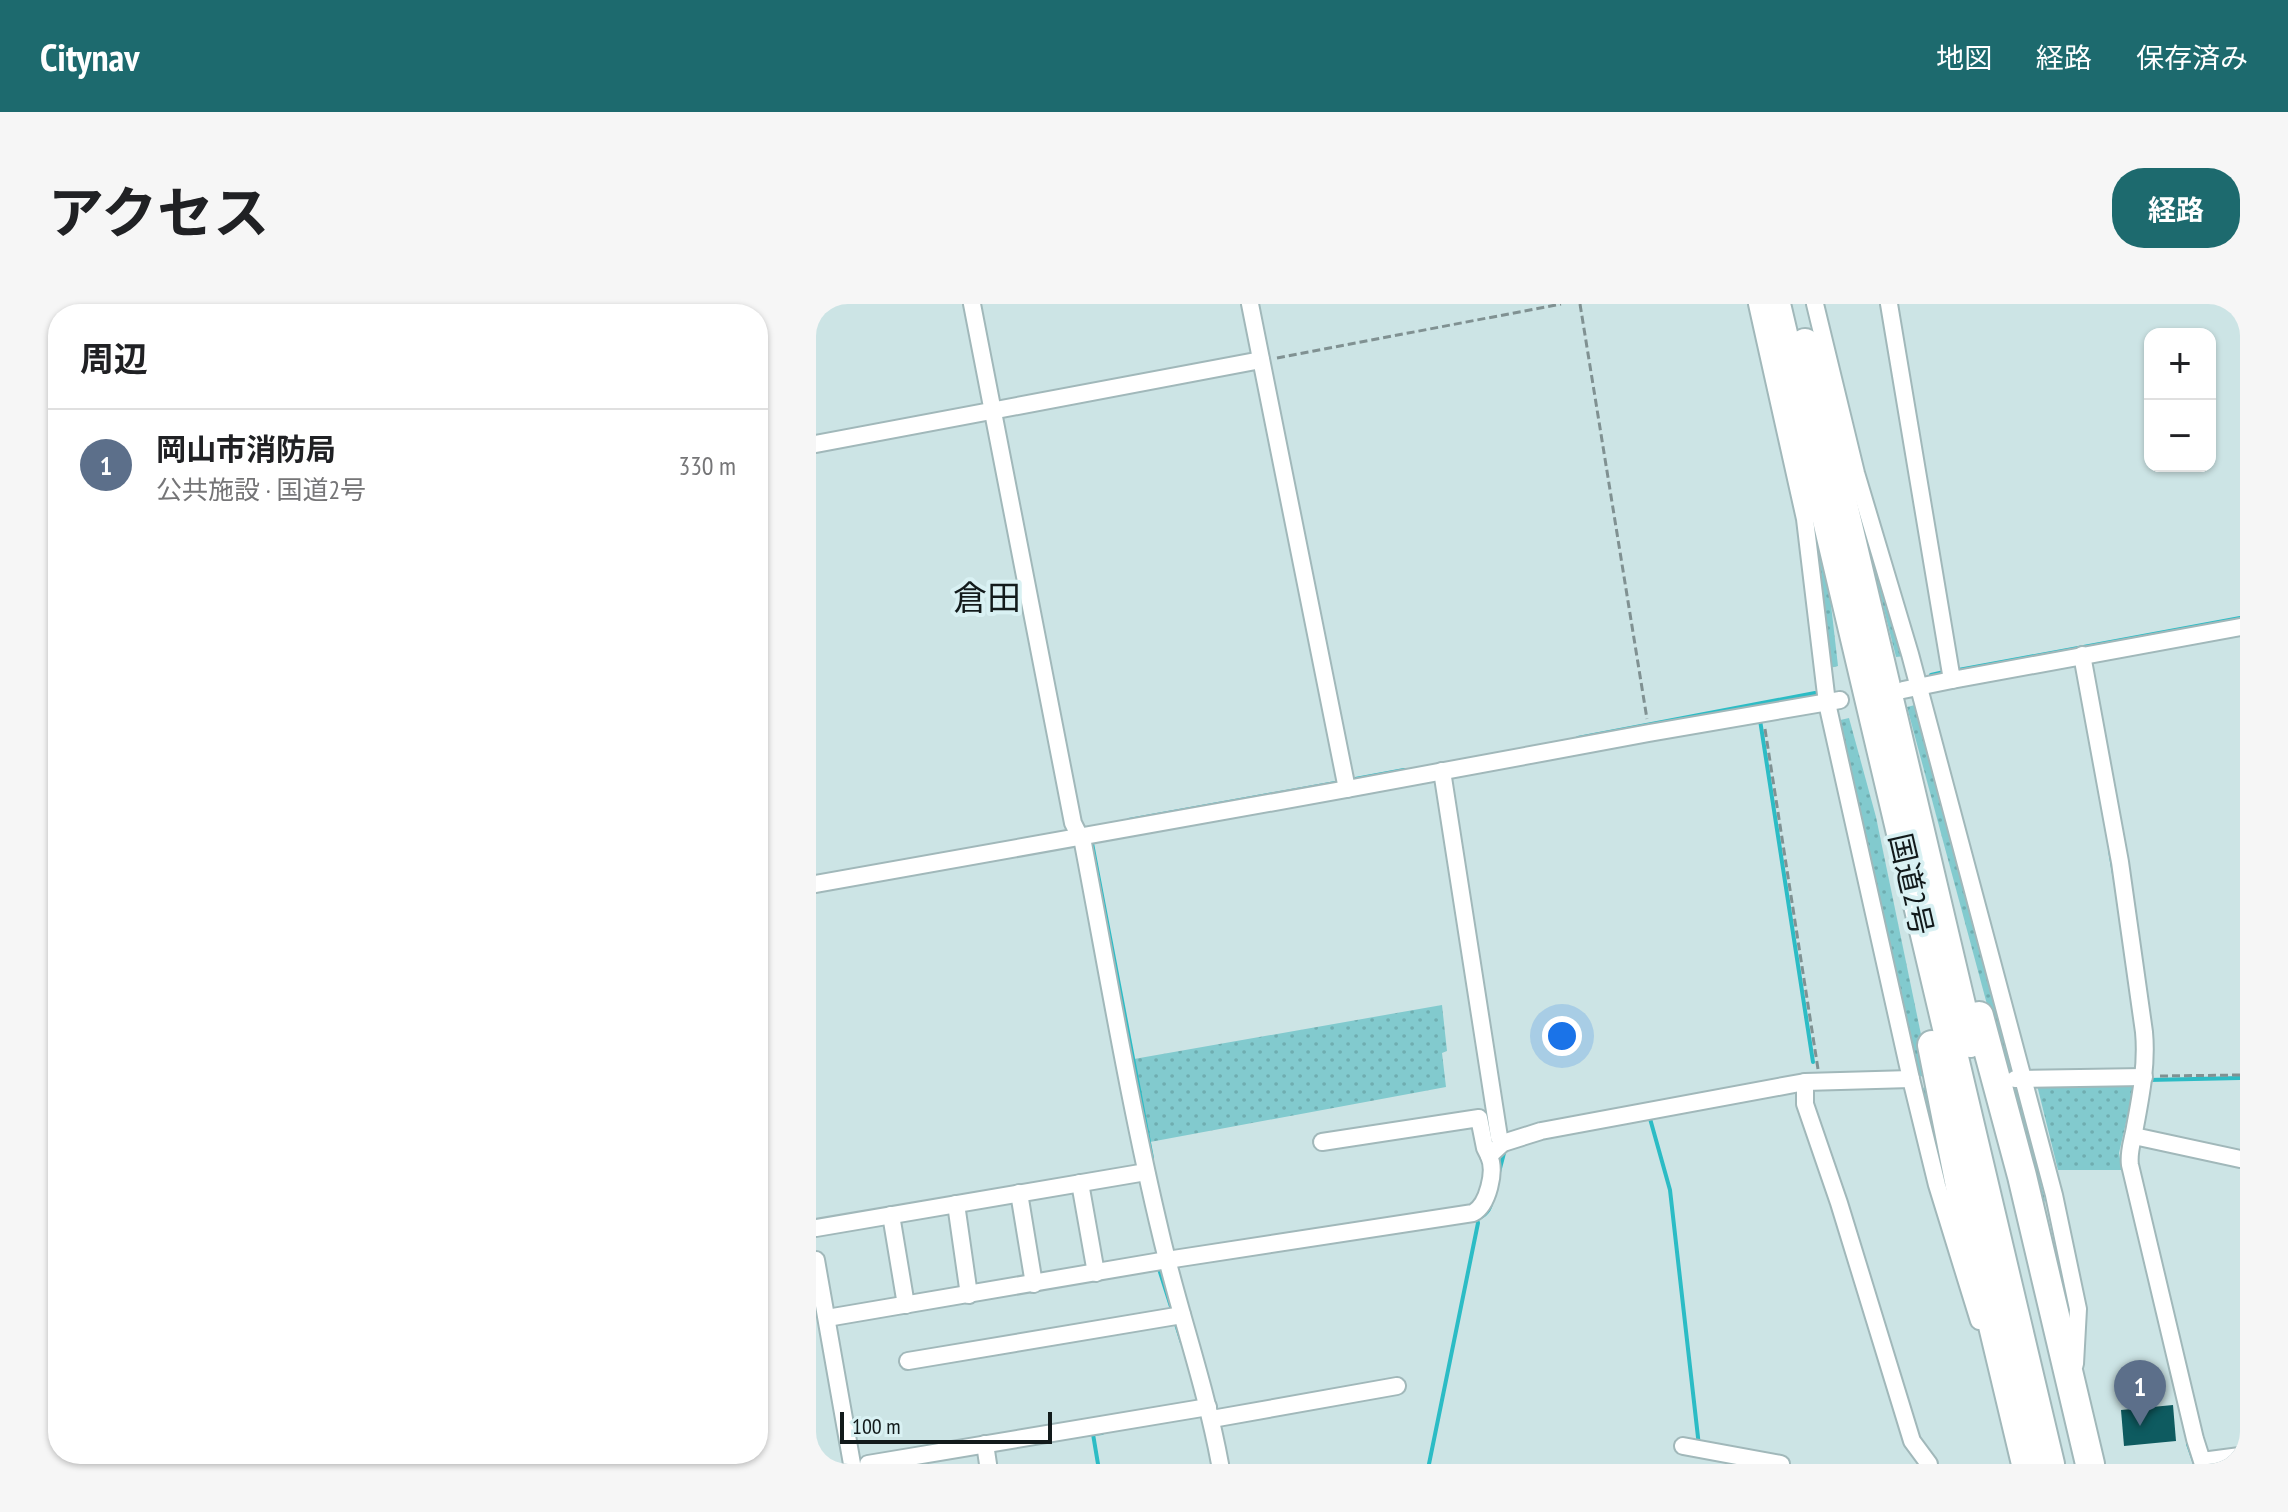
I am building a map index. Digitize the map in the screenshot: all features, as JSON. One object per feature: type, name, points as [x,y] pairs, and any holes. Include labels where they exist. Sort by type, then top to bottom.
[{"type":"highway","name":"国道2号","points":[[1776,304],[1902,844],[2069,1464]]},
{"type":"highway","name":"国道2号","points":[[1796,304],[1875,637],[1994,1188],[2034,1462]]},
{"type":"highway","points":[[1875,637],[1946,884],[2036,1234],[2090,1464]]},
{"type":"highway","points":[[1902,844],[1899,881],[1962,1196],[2034,1462]]},
{"type":"street","points":[[972,304],[1146,1172],[1177,1316],[1220,1464]]},
{"type":"street","points":[[1250,304],[1346,784]]},
{"type":"street","points":[[1757,304],[1805,519],[1834,702],[1912,1081],[1937,1185],[2034,1462]]},
{"type":"street","points":[[1815,304],[1911,688],[2014,1079],[2034,1117],[2066,1247],[2078,1309],[2074,1361],[2076,1408]]},
{"type":"street","points":[[1889,304],[1952,674]]},
{"type":"street","points":[[816,444],[1261,360]]},
{"type":"street","points":[[1911,688],[1952,674],[2240,627]]},
{"type":"street","points":[[2082,655],[2120,862],[2146,1054],[2130,1165],[2202,1461],[2240,1456]]},
{"type":"street","points":[[816,884],[1077,832],[1834,702]]},
{"type":"street","points":[[827,1318],[1479,1210],[1484,1202],[1499,1137],[1442,771]]},
{"type":"street","points":[[2014,1079],[2144,1077]]},
{"type":"street","points":[[1812,1082],[1805,1104],[1839,1203],[1912,1441],[1929,1464]]},
{"type":"street","points":[[1322,1142],[1479,1118],[1485,1148],[1498,1148],[1541,1131],[1812,1082],[1931,1082]]},
{"type":"street","points":[[2034,1117],[2047,1200],[2046,1211],[2036,1234]]},
{"type":"street","points":[[2134,1136],[2240,1159]]},
{"type":"street","points":[[816,1228],[1146,1172]]},
{"type":"street","points":[[1080,1183],[1096,1273]]},
{"type":"street","points":[[1019,1193],[1034,1284]]},
{"type":"street","points":[[956,1204],[969,1295]]},
{"type":"street","points":[[891,1215],[906,1305]]},
{"type":"street","points":[[816,1260],[852,1464]]},
{"type":"street","points":[[908,1361],[1177,1316]]},
{"type":"street","points":[[868,1464],[1205,1411],[1397,1386]]},
{"type":"street","points":[[985,1444],[988,1464]]},
{"type":"street","points":[[1694,1448],[1781,1464]]},
{"type":"path","points":[[1261,360],[1561,304]]},
{"type":"path","points":[[1580,304],[1647,721]]},
{"type":"path","points":[[2234,304],[2240,323]]},
{"type":"path","points":[[1763,712],[1812,1082]]},
{"type":"path","points":[[2144,1077],[2240,1075]]},
{"type":"shaded area","points":[[1861,519],[1905,656],[1896,657]]},
{"type":"shaded area","points":[[1812,524],[1815,525],[1830,596],[1838,666],[1826,669]]},
{"type":"shaded area","points":[[1919,704],[2014,1071],[2006,1075],[1907,707]]},
{"type":"shaded area","points":[[1849,718],[1876,817],[1930,1078],[1915,1075],[1836,721]]},
{"type":"shaded area","points":[[1442,1005],[1447,1051],[1442,1053],[1446,1087],[1150,1142],[1134,1059]]},
{"type":"shaded area","points":[[2008,1082],[2017,1085],[2045,1200],[2043,1206]]},
{"type":"shaded area","points":[[2133,1083],[2119,1153],[2122,1170],[2058,1170],[2037,1085]]},
{"type":"shaded area","points":[[1928,1086],[1966,1250],[1944,1192],[1922,1093],[1923,1088]]},
{"type":"building","points":[[2173,1405],[2176,1441],[2124,1446],[2121,1410]]},
{"type":"waterway","points":[[2237,304],[2240,313]]},
{"type":"waterway","points":[[1953,671],[2240,618]]},
{"type":"waterway","points":[[1931,675],[1944,672]]},
{"type":"waterway","points":[[1578,738],[1815,693]]},
{"type":"waterway","points":[[1760,720],[1813,1062]]},
{"type":"waterway","points":[[1350,780],[1404,770]]},
{"type":"waterway","points":[[1129,820],[1341,782]]},
{"type":"waterway","points":[[1092,843],[1152,1158]]},
{"type":"waterway","points":[[2110,850],[2115,880]]},
{"type":"waterway","points":[[2148,1080],[2240,1078]]},
{"type":"waterway","points":[[1649,1115],[1670,1190],[1699,1446]]},
{"type":"waterway","points":[[1498,1176],[1504,1153],[1502,1150]]},
{"type":"waterway","points":[[1476,1219],[1487,1212],[1492,1200]]},
{"type":"waterway","points":[[1429,1464],[1477,1220]]},
{"type":"waterway","points":[[1159,1269],[1173,1313]]},
{"type":"waterway","points":[[1175,1321],[1182,1343]]},
{"type":"waterway","points":[[1098,1464],[1093,1434],[1102,1433]]},
{"type":"waterway","points":[[2188,1444],[2195,1464]]},
{"type":"place","name":"岡山市消防局","points":[[2140,1426]]},
{"type":"district","name":"倉田","points":[[987,597]]}]
